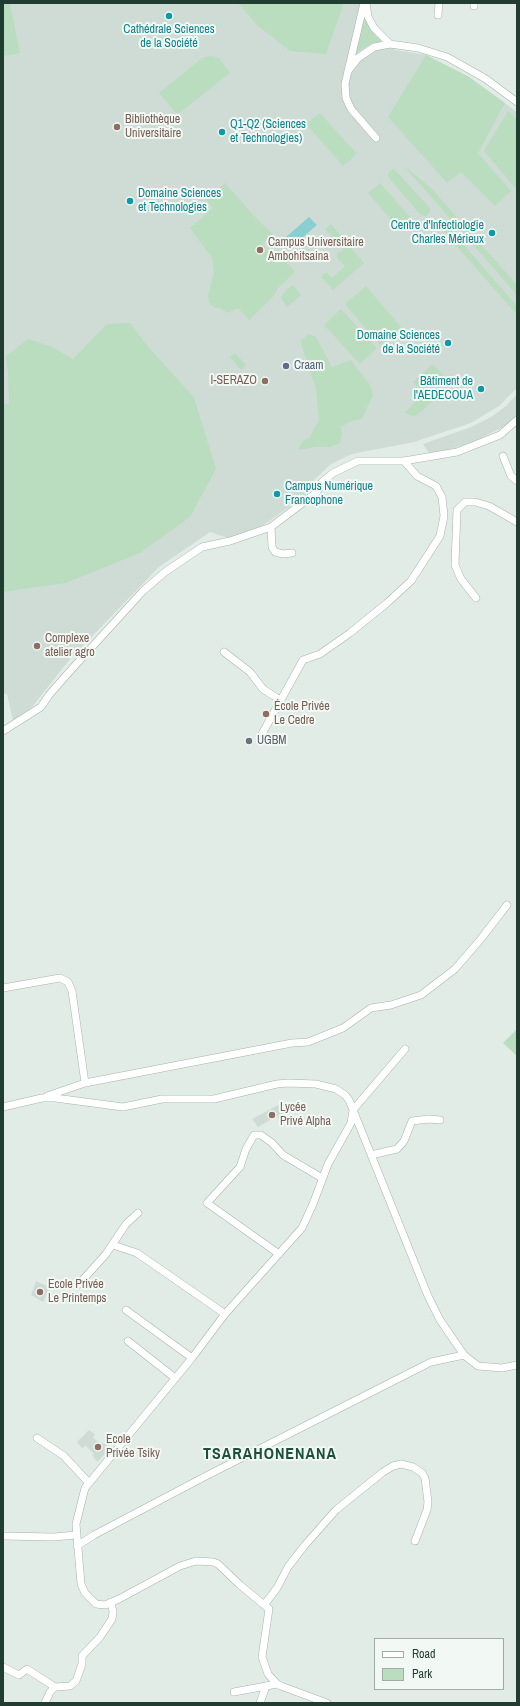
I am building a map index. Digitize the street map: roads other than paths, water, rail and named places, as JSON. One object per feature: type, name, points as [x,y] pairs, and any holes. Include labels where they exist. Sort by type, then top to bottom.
[{"type":"street","points":[[365,3],[368,18],[374,28],[390,44]]},
{"type":"street","points":[[365,3],[345,84],[346,98],[351,109],[376,138]]},
{"type":"street","points":[[438,15],[439,3]]},
{"type":"street","points":[[348,71],[358,58],[374,47],[390,44],[418,48],[447,57],[486,79],[517,102]]},
{"type":"street","points":[[3,731],[41,707],[49,695],[143,591],[165,572],[202,547],[237,539],[272,527],[317,492],[322,482],[333,473],[358,461],[404,460],[457,452],[500,435],[517,420]]},
{"type":"street","points":[[503,456],[511,476],[517,482]]},
{"type":"street","points":[[262,734],[302,660],[320,654],[350,633],[387,603],[411,581],[440,536],[444,516],[442,497],[436,486],[417,476],[404,460]]},
{"type":"street","points":[[476,598],[461,580],[454,565],[457,510],[465,502],[475,502],[489,506],[517,522]]},
{"type":"street","points":[[272,527],[272,547],[275,552],[283,554],[292,553]]},
{"type":"street","points":[[224,652],[250,672],[263,689],[280,700]]},
{"type":"street","points":[[3,1108],[42,1098],[85,1083],[292,1043],[308,1042],[343,1028],[371,1008],[391,1005],[421,995],[455,968],[480,940],[507,905]]},
{"type":"street","points":[[3,988],[60,978],[68,982],[72,991],[85,1083]]},
{"type":"street","points":[[326,1703],[277,1684],[268,1674],[262,1657],[270,1609],[240,1585],[218,1564],[196,1561],[180,1566],[146,1586],[111,1602],[102,1605],[96,1604],[85,1593],[81,1584],[76,1524],[81,1499],[85,1488],[192,1358],[225,1314],[302,1228],[328,1164],[352,1123],[353,1110],[405,1049]]},
{"type":"street","points":[[42,1098],[55,1098],[123,1107],[162,1099],[218,1098],[278,1084],[316,1084],[336,1089],[345,1095],[353,1110],[431,1302],[440,1320],[464,1355],[478,1366],[502,1368],[517,1365]]},
{"type":"street","points":[[371,1155],[397,1149],[404,1141],[412,1121],[429,1119],[440,1120]]},
{"type":"street","points":[[279,1254],[207,1203],[240,1167],[246,1149],[254,1135],[261,1135],[272,1143],[283,1156],[322,1178]]},
{"type":"street","points":[[79,1284],[113,1245],[126,1224],[138,1213]]},
{"type":"street","points":[[113,1245],[137,1253],[225,1314]]},
{"type":"street","points":[[126,1310],[192,1358]]},
{"type":"street","points":[[128,1341],[175,1378]]},
{"type":"street","points":[[77,1546],[94,1535],[431,1362],[464,1355]]},
{"type":"street","points":[[37,1438],[64,1456],[89,1483]]},
{"type":"street","points":[[264,1604],[277,1588],[288,1567],[304,1545],[326,1521],[342,1505],[383,1472],[393,1466],[401,1464],[413,1467],[422,1473],[425,1478],[428,1502],[427,1510],[415,1541]]},
{"type":"street","points":[[3,1536],[54,1537],[76,1535]]},
{"type":"street","points":[[3,1667],[19,1675],[27,1669],[54,1687],[70,1686],[76,1681],[82,1664],[82,1656],[100,1637],[110,1623],[113,1612],[111,1602]]},
{"type":"street","points":[[234,1692],[277,1684]]},
{"type":"street","points":[[260,1703],[266,1686]]},
{"type":"street","points":[[45,1703],[54,1687]]},
{"type":"water","points":[[309,217],[317,225],[294,245],[286,237]]},
{"type":"place","name":"Cathédrale Sciences de la Société","points":[[169,16]]},
{"type":"place","name":"Bibliothèque Universitaire","points":[[117,127]]},
{"type":"place","name":"Q1-Q2 (Sciences et Technologies)","points":[[222,132]]},
{"type":"place","name":"Domaine Sciences et Technologies","points":[[130,201]]},
{"type":"place","name":"Centre d'Infectiologie Charles Mérieux","points":[[492,233]]},
{"type":"place","name":"Campus Universitaire Ambohitsaina","points":[[260,250]]},
{"type":"place","name":"Domaine Sciences de la Société","points":[[448,343]]},
{"type":"place","name":"Craam","points":[[286,366]]},
{"type":"place","name":"I-SERAZO","points":[[265,381]]},
{"type":"place","name":"Bâtiment de l'AEDECOUA","points":[[481,389]]},
{"type":"place","name":"Campus Numérique Francophone","points":[[277,494]]},
{"type":"place","name":"Complexe atelier agro","points":[[37,646]]},
{"type":"place","name":"École Privée Le Cedre","points":[[266,714]]},
{"type":"place","name":"UGBM","points":[[249,741]]},
{"type":"place","name":"Lycée Privé Alpha","points":[[272,1115]]},
{"type":"place","name":"Ecole Privée Le Printemps","points":[[40,1292]]},
{"type":"place","name":"Ecole Privée Tsiky","points":[[98,1447]]},
{"type":"district","name":"TSARAHONENANA","points":[[270,1455]]}]
